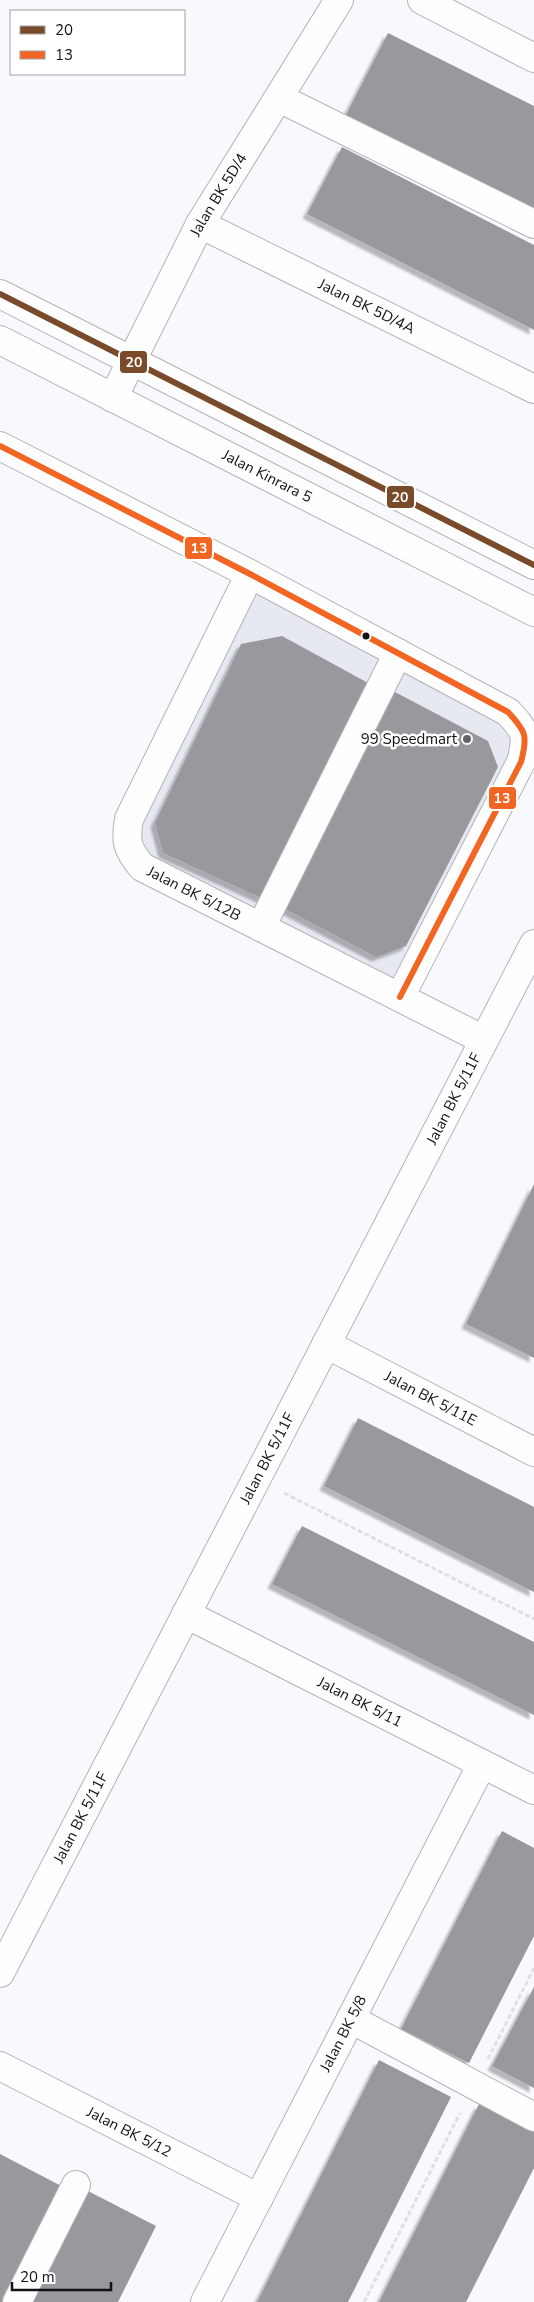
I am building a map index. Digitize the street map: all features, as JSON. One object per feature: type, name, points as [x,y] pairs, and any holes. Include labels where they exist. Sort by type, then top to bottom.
[{"type":"street","name":"Jalan BK 5D/4","points":[[113,398],[200,224],[339,0]]},
{"type":"street","points":[[422,0],[534,58]]},
{"type":"street","points":[[279,98],[534,224]]},
{"type":"street","name":"Jalan BK 5D/4A","points":[[200,224],[534,389]]},
{"type":"street","points":[[0,294],[534,565]]},
{"type":"street","name":"Jalan Kinrara 5","points":[[0,340],[534,612]]},
{"type":"street","points":[[0,446],[250,574],[508,712],[523,727],[526,745],[521,762],[400,997]]},
{"type":"street","name":"Jalan BK 5/12B","points":[[250,574],[129,819],[126,836],[130,852],[142,867],[484,1040]]},
{"type":"street","points":[[261,927],[398,653]]},
{"type":"street","name":"Jalan BK 5/11F","points":[[0,1974],[534,944]]},
{"type":"street","name":"Jalan BK 5/11E","points":[[326,1344],[534,1452]]},
{"type":"street","name":"Jalan BK 5/11","points":[[186,1614],[534,1790]]},
{"type":"street","name":"Jalan BK 5/8","points":[[205,2302],[482,1764]]},
{"type":"street","points":[[351,2019],[534,2117]]},
{"type":"street","name":"Jalan BK 5/12","points":[[0,2066],[259,2198]]},
{"type":"street","points":[[17,2302],[76,2185]]},
{"type":"path","points":[[256,1479],[534,1619]]},
{"type":"path","points":[[364,2302],[534,1968]]},
{"type":"shaded area","points":[[254,591],[502,722],[515,738],[511,757],[395,982],[149,857],[141,841],[142,820]]},
{"type":"building","points":[[388,33],[534,106],[534,212],[345,117]]},
{"type":"building","points":[[342,147],[534,245],[534,330],[307,214]]},
{"type":"building","points":[[282,636],[370,684],[263,899],[163,853],[155,823],[241,644]]},
{"type":"building","points":[[395,692],[488,741],[498,767],[406,946],[376,957],[285,909]]},
{"type":"building","points":[[534,1184],[534,1358],[466,1324]]},
{"type":"building","points":[[358,1418],[534,1507],[534,1592],[324,1486]]},
{"type":"building","points":[[302,1526],[534,1642],[534,1715],[272,1584]]},
{"type":"building","points":[[502,1831],[534,1848],[534,1936],[469,2063],[401,2029]]},
{"type":"building","points":[[534,1987],[534,2088],[492,2066]]},
{"type":"building","points":[[379,2060],[451,2097],[348,2302],[257,2302]]},
{"type":"building","points":[[479,2104],[534,2132],[534,2168],[466,2302],[379,2302]]},
{"type":"building","points":[[0,2154],[67,2189],[10,2302],[0,2302]]},
{"type":"building","points":[[88,2191],[156,2226],[118,2302],[32,2302]]},
{"type":"transit line","name":"20","points":[[0,294],[534,565]]},
{"type":"transit line","name":"13","points":[[0,446],[250,574],[508,712],[519,724],[525,740],[521,762],[400,997]]},
{"type":"place","name":"99 Speedmart","points":[[467,739]]}]
